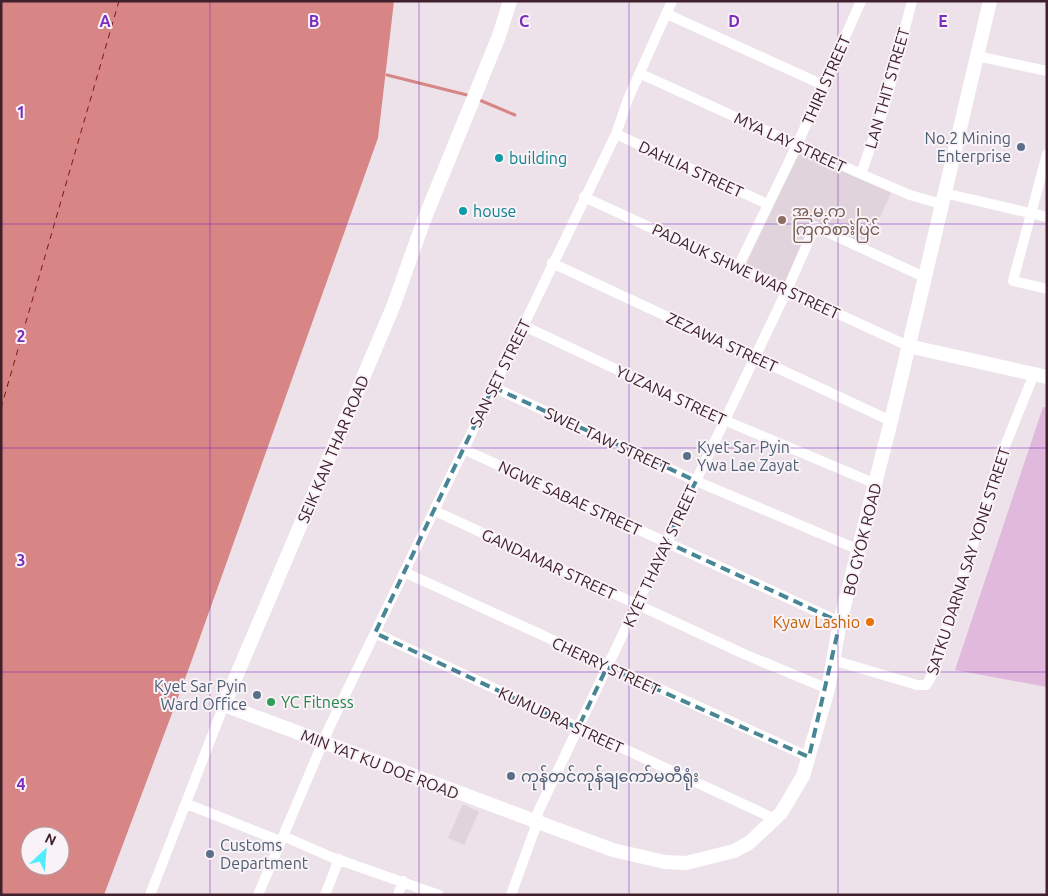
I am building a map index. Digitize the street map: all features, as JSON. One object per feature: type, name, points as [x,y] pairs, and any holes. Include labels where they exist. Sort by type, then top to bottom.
[{"type":"street","name":"SEIK KAN THAR ROAD","points":[[150,895],[224,705],[391,312],[424,220],[499,36],[510,1]]},
{"type":"street","name":"SAN SET STREET","points":[[258,895],[281,839],[325,743],[329,728],[522,325],[616,134],[628,99],[641,74],[672,1]]},
{"type":"street","name":"THIRI STREET","points":[[738,267],[797,145],[861,1]]},
{"type":"street","name":"LAN THIT STREET","points":[[861,174],[886,102],[912,1]]},
{"type":"street","name":"BO GYOK ROAD","points":[[537,823],[613,850],[665,862],[686,863],[734,851],[749,843],[775,819],[795,792],[809,758],[828,689],[840,622],[876,484],[990,1]]},
{"type":"street","points":[[667,14],[823,85]]},
{"type":"street","points":[[977,56],[1047,71]]},
{"type":"street","name":"MYA LAY STREET","points":[[641,74],[910,195],[1047,217]]},
{"type":"street","name":"DAHLIA STREET","points":[[616,134],[767,204]]},
{"type":"street","points":[[1047,154],[1013,281],[1047,289]]},
{"type":"street","name":"PADAUK SHWE WAR STREET","points":[[584,197],[908,346]]},
{"type":"street","points":[[787,290],[815,226],[924,277]]},
{"type":"street","name":"ZEZAWA STREET","points":[[552,263],[891,421]]},
{"type":"street","name":"KYET THAYAY STREET","points":[[511,895],[537,823],[538,812],[787,290]]},
{"type":"street","name":"YUZANA STREET","points":[[522,325],[724,420],[876,484]]},
{"type":"street","points":[[908,346],[1040,376]]},
{"type":"street","name":"SATKU DARNA SAY YONE STREET","points":[[833,660],[917,685],[926,685],[931,677],[1001,456],[1040,376]]},
{"type":"street","name":"SWEL TAW STREET","points":[[493,387],[696,481],[859,550]]},
{"type":"street","name":"NGWE SABAE STREET","points":[[463,449],[840,622]]},
{"type":"street","name":"GANDAMAR STREET","points":[[434,512],[744,654],[828,689]]},
{"type":"street","name":"CHERRY STREET","points":[[404,572],[607,667],[809,758]]},
{"type":"street","name":"KUMUDRA STREET","points":[[375,633],[775,819]]},
{"type":"street","name":"MIN YAT KU DOE ROAD","points":[[224,705],[537,823]]},
{"type":"street","points":[[187,804],[439,895]]},
{"type":"street","points":[[325,895],[339,859]]},
{"type":"street","points":[[398,895],[403,881]]},
{"type":"highlighted area","points":[[493,387],[696,481],[666,542],[840,622],[809,757],[607,667],[578,728],[375,633]]},
{"type":"shaded area","points":[[1,1],[394,1],[378,138],[189,668],[104,895],[1,895]]},
{"type":"shaded area","points":[[801,150],[891,193],[867,246],[821,224],[792,287],[746,264]]},
{"type":"shaded area","points":[[1043,407],[1047,408],[1047,687],[955,670]]},
{"type":"shaded area","points":[[463,804],[479,812],[464,845],[448,838]]},
{"type":"waterway","points":[[387,75],[471,96]]},
{"type":"waterway","points":[[477,99],[515,115]]},
{"type":"ferry route","points":[[1,408],[119,1]]},
{"type":"place","name":"No.2 Mining Enterprise","points":[[1021,147]]},
{"type":"place","name":"building","points":[[499,158]]},
{"type":"place","name":"house","points":[[463,211]]},
{"type":"place","name":"အ.မ.က ၂ ကြက်စားပြင်","points":[[782,220]]},
{"type":"place","name":"Kyet Sar Pyin Ywa Lae Zayat","points":[[687,456]]},
{"type":"place","name":"Kyaw Lashio","points":[[870,622]]},
{"type":"place","name":"Kyet Sar Pyin Ward Office","points":[[257,695]]},
{"type":"place","name":"YC Fitness","points":[[271,702]]},
{"type":"place","name":"ကုန်တင်ကုန်ချကော်မတီရုံး","points":[[511,776]]},
{"type":"place","name":"Customs Department","points":[[210,854]]}]
